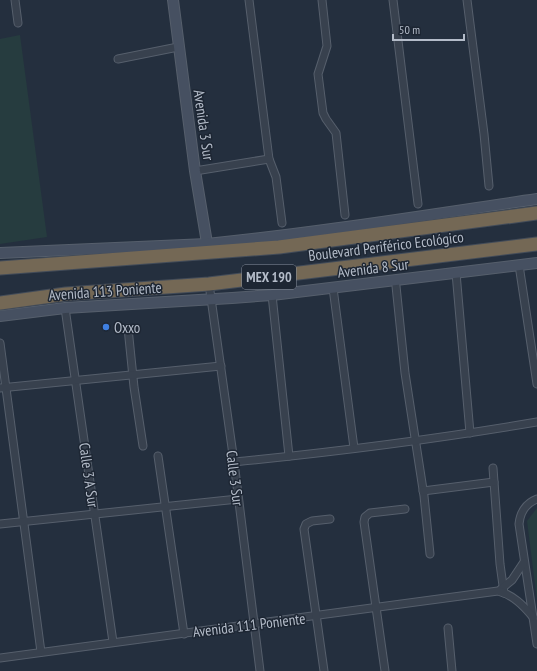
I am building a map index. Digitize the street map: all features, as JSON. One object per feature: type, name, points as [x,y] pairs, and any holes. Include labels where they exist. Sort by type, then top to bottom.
[{"type":"highway","name":"Boulevard Periférico Ecológico","points":[[0,268],[208,248],[279,248],[537,213]]},
{"type":"highway","name":"Boulevard Periférico Ecológico","points":[[0,303],[66,294],[209,284],[537,244]]},
{"type":"street","points":[[15,0],[18,23]]},
{"type":"street","name":"Avenida 3 Sur","points":[[173,0],[195,171],[208,248]]},
{"type":"street","points":[[249,0],[269,160],[276,177],[282,223]]},
{"type":"street","points":[[322,0],[327,46],[318,74],[323,112],[336,133],[345,215]]},
{"type":"street","points":[[393,0],[418,204]]},
{"type":"street","points":[[467,0],[489,186]]},
{"type":"street","points":[[118,59],[178,47]]},
{"type":"street","points":[[195,171],[269,160]]},
{"type":"street","name":"Boulevard Periférico Ecológico","points":[[0,253],[208,248],[286,235],[537,199]]},
{"type":"street","name":"Avenida 8 Sur","points":[[212,300],[272,295],[537,263]]},
{"type":"street","points":[[519,265],[537,384]]},
{"type":"street","points":[[456,273],[470,433]]},
{"type":"street","name":"Calle 3 Sur","points":[[209,284],[234,462],[260,671]]},
{"type":"street","points":[[396,286],[405,373],[423,491],[430,554]]},
{"type":"street","points":[[333,288],[354,448]]},
{"type":"street","points":[[272,295],[290,456]]},
{"type":"street","name":"Avenida 113 Poniente","points":[[0,316],[65,308],[212,300]]},
{"type":"street","name":"Calle 3 A Sur","points":[[65,308],[113,642]]},
{"type":"street","points":[[128,328],[143,446]]},
{"type":"street","points":[[0,343],[3,388],[41,652]]},
{"type":"street","points":[[3,388],[221,366]]},
{"type":"street","points":[[234,462],[470,433],[537,422]]},
{"type":"street","points":[[158,456],[184,634]]},
{"type":"street","points":[[493,468],[502,590]]},
{"type":"street","points":[[423,491],[494,482]]},
{"type":"street","points":[[0,524],[166,508],[238,499]]},
{"type":"street","points":[[537,499],[531,502],[523,511],[519,524],[537,644]]},
{"type":"street","points":[[385,671],[364,522],[365,517],[370,513],[405,509]]},
{"type":"street","points":[[324,671],[304,529],[306,524],[312,521],[330,518]]},
{"type":"street","points":[[502,590],[512,580],[524,562]]},
{"type":"street","points":[[502,590],[518,601],[533,617]]},
{"type":"street","name":"Avenida 111 Poniente","points":[[0,658],[113,642],[254,625],[502,590]]},
{"type":"street","points":[[448,628],[452,671]]},
{"type":"green space","points":[[20,35],[47,237],[0,244],[0,39]]},
{"type":"green space","points":[[537,508],[537,600],[527,521]]},
{"type":"place","name":"Oxxo","points":[[106,327]]}]
